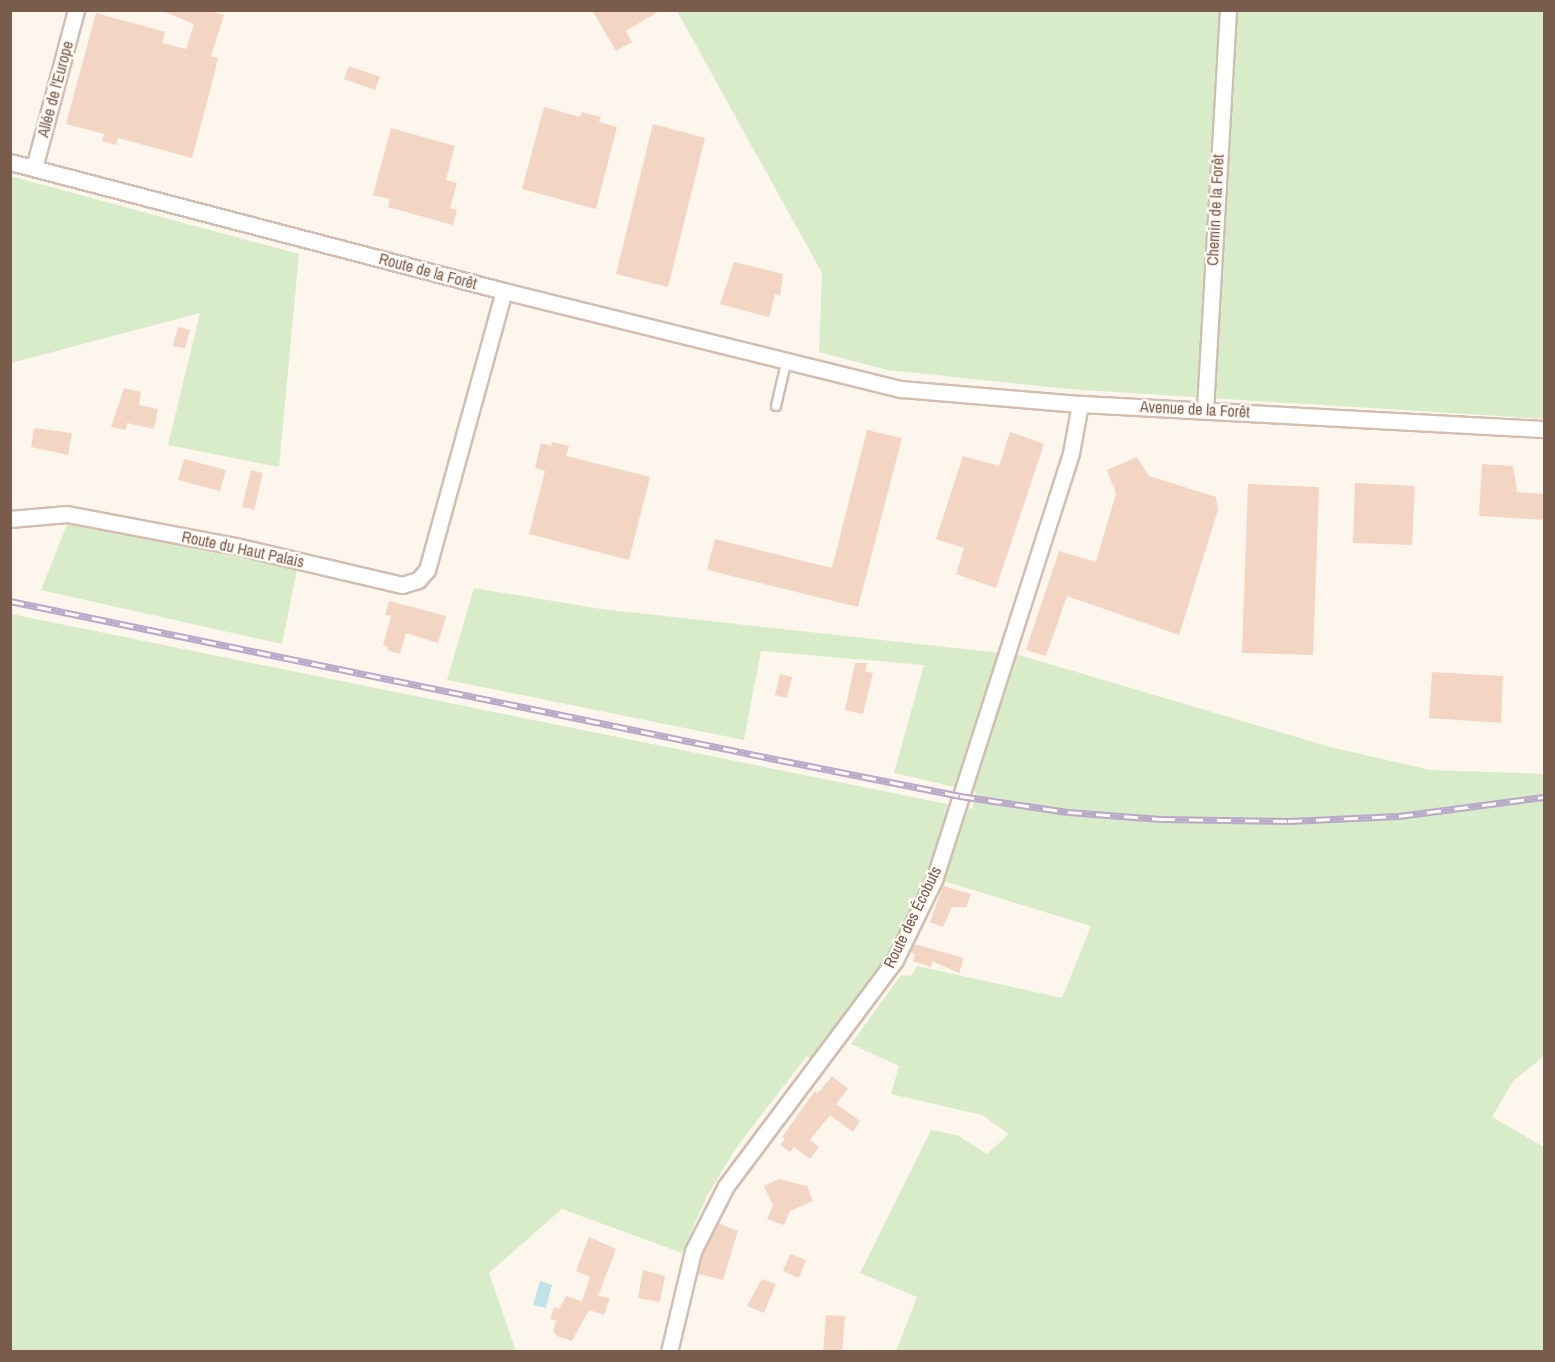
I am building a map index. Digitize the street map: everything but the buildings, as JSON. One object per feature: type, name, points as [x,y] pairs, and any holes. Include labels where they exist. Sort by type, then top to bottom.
[{"type":"street","name":"Allée de l'Europe","points":[[34,168],[76,10]]},
{"type":"street","name":"Chemin de la Forêt","points":[[1205,409],[1228,10]]},
{"type":"street","name":"Route de la Forêt","points":[[10,162],[847,378]]},
{"type":"street","name":"Route du Haut Palais","points":[[10,519],[67,514],[240,547],[402,585],[418,580],[428,570],[504,291]]},
{"type":"street","name":"Avenue de la Forêt","points":[[847,378],[901,389],[1080,404],[1545,429]]},
{"type":"street","name":"Route des Écobuts","points":[[669,1352],[693,1251],[726,1186],[895,960],[934,880],[1071,453],[1080,404]]},
{"type":"lane","points":[[776,406],[786,363]]},
{"type":"green space","points":[[677,11],[1544,11],[1544,419],[1067,389],[887,370],[819,352],[822,273]]},
{"type":"green space","points":[[10,176],[299,254],[279,467],[168,445],[200,313],[11,363]]},
{"type":"green space","points":[[68,522],[297,570],[282,644],[41,590]]},
{"type":"green space","points":[[474,588],[601,609],[1019,655],[1330,747],[1430,770],[1544,774],[1544,1056],[1513,1081],[1492,1117],[1544,1147],[1544,1351],[896,1351],[917,1297],[860,1273],[931,1130],[957,1135],[987,1154],[1009,1134],[982,1115],[891,1094],[899,1066],[851,1044],[901,975],[911,976],[917,966],[1062,998],[1091,926],[927,876],[903,931],[867,987],[810,1059],[807,1056],[736,1148],[707,1196],[682,1253],[562,1209],[489,1273],[516,1351],[11,1352],[11,614],[972,809],[976,792],[894,773],[924,665],[761,651],[744,740],[447,680]]},
{"type":"water","points":[[540,1281],[552,1285],[546,1308],[533,1305]]},
{"type":"railway","points":[[10,601],[960,796],[1068,812],[1161,819],[1288,821],[1399,816],[1544,797]]}]
